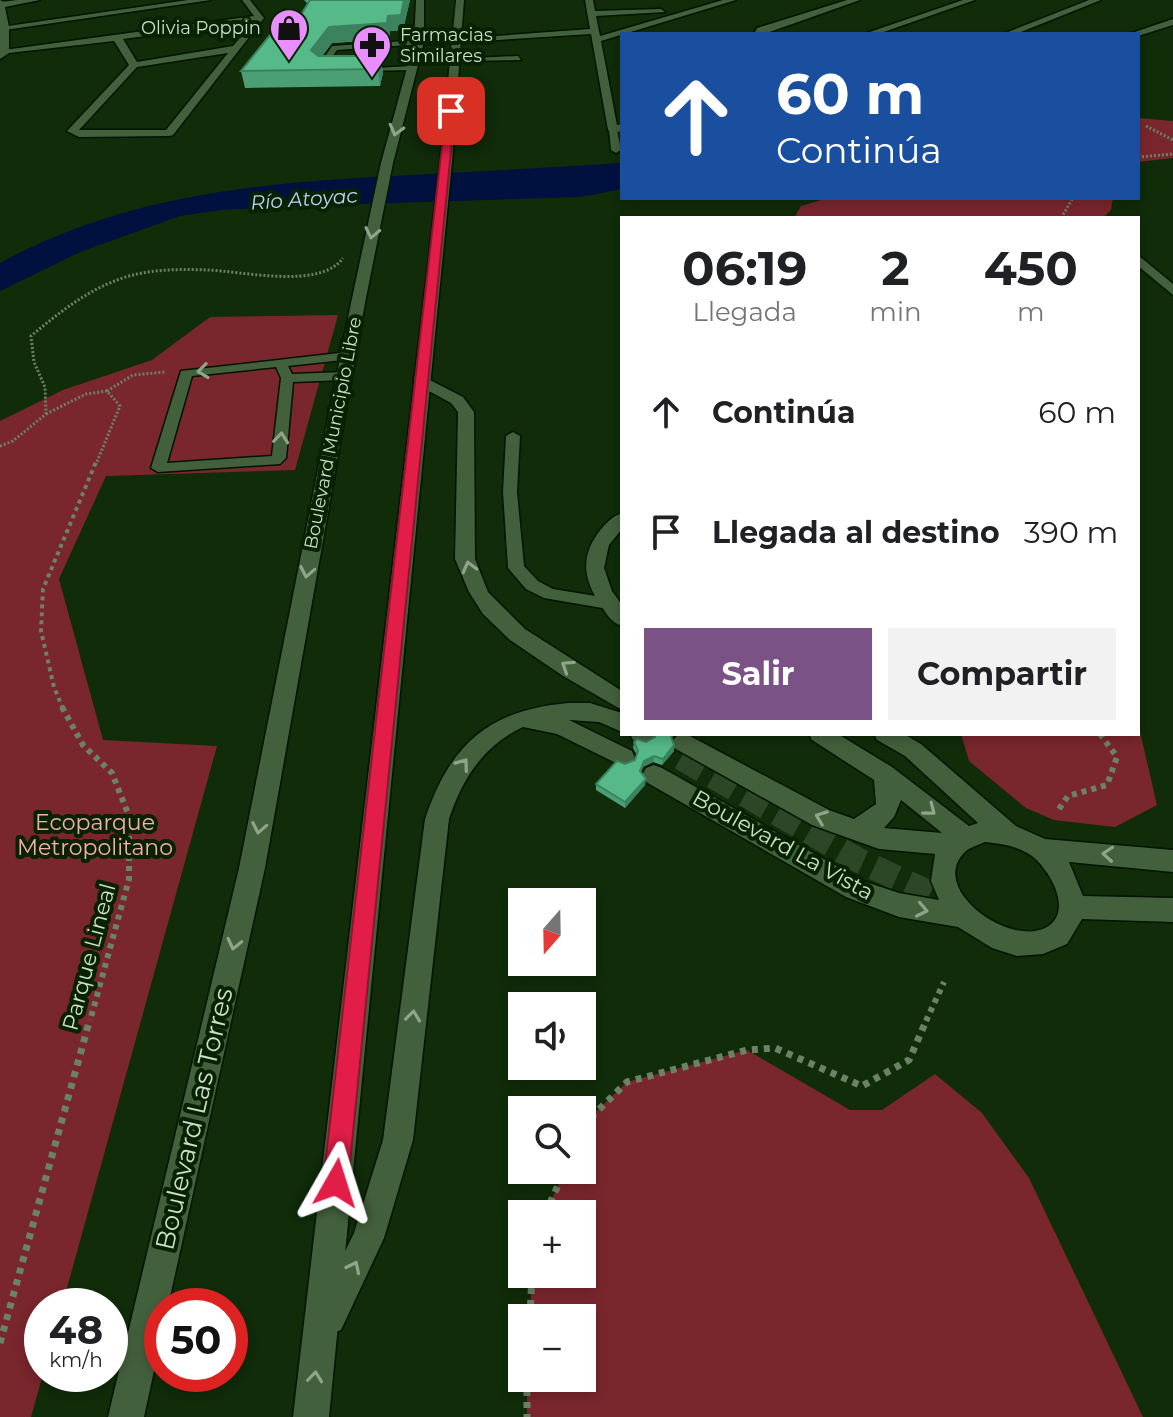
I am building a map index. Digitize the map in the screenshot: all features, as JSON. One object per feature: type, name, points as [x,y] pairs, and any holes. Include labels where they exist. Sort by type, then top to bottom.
[{"type":"street","points":[[36,0],[0,4],[5,27],[2,54],[260,18]]},
{"type":"street","points":[[5,27],[207,0]]},
{"type":"street","points":[[246,0],[260,18]]},
{"type":"street","name":"Boulevard Municipio Libre","points":[[252,868],[358,303],[387,163],[420,37],[420,0]]},
{"type":"street","points":[[311,1417],[420,380],[446,162],[460,0]]},
{"type":"street","points":[[589,0],[618,128]]},
{"type":"street","points":[[688,0],[694,11]]},
{"type":"street","points":[[420,37],[594,27],[694,11],[732,0]]},
{"type":"street","points":[[760,32],[856,0]]},
{"type":"street","points":[[875,32],[971,0]]},
{"type":"street","points":[[1077,0],[1094,1]]},
{"type":"street","points":[[1013,32],[1094,1]]},
{"type":"street","points":[[594,27],[694,11]]},
{"type":"street","points":[[234,49],[134,65],[72,131],[79,134],[172,132],[260,18]]},
{"type":"street","points":[[1140,32],[1173,22]]},
{"type":"street","points":[[594,27],[620,45]]},
{"type":"street","points":[[118,39],[134,65]]},
{"type":"street","points":[[1140,261],[1173,291]]},
{"type":"street","points":[[420,380],[457,400],[466,412],[465,559],[472,580],[489,608],[512,631],[620,701]]},
{"type":"street","points":[[620,521],[602,542],[594,558],[595,583],[620,617]]},
{"type":"street","points":[[319,1337],[368,1238],[398,1140],[437,819],[444,796],[468,755],[504,726],[525,718],[572,709],[609,715],[620,722]]},
{"type":"street","points":[[525,718],[560,727],[624,758]]},
{"type":"street","points":[[823,736],[884,774],[957,841]]},
{"type":"street","points":[[888,736],[913,750],[1007,833],[1042,849],[1173,861]]},
{"type":"street","name":"Boulevard La Vista","points":[[682,742],[797,807],[879,838],[957,841]]},
{"type":"street","points":[[856,829],[872,825],[884,815],[890,803],[890,788],[884,774]]},
{"type":"street","name":"Boulevard La Vista","points":[[654,775],[855,889],[899,905],[962,916]]},
{"type":"street","points":[[1007,833],[984,831],[957,841],[942,866],[945,891],[962,916],[987,935],[1017,944],[1045,941],[1065,928],[1073,907],[1066,876],[1042,849]]},
{"type":"street","name":"Boulevard Las Torres","points":[[126,1417],[252,868]]},
{"type":"street","points":[[1073,907],[1173,910]]},
{"type":"lane","points":[[339,69],[321,68],[335,48],[420,37]]},
{"type":"lane","points":[[455,59],[518,58]]},
{"type":"lane","points":[[352,69],[412,68]]},
{"type":"lane","points":[[616,150],[618,128]]},
{"type":"lane","points":[[280,362],[287,378],[279,458],[275,461],[156,467],[186,374],[280,362],[346,366]]},
{"type":"lane","points":[[287,378],[346,366]]},
{"type":"lane","points":[[513,436],[510,492],[516,568],[532,585],[550,594],[608,603]]},
{"type":"path","points":[[1146,126],[1173,140]]},
{"type":"path","points":[[1140,157],[1173,154]]},
{"type":"path","points":[[46,414],[45,387],[34,362],[31,336],[67,304],[91,289],[126,276],[170,269],[304,277],[329,270],[341,262],[345,249]]},
{"type":"path","points":[[0,446],[13,441],[46,414],[86,394],[107,391],[128,375],[150,371],[186,374]]},
{"type":"path","name":"Parque Lineal","points":[[0,1343],[129,879],[129,816],[112,773],[83,745],[65,714],[54,687],[41,631],[43,589],[120,406],[107,391]]},
{"type":"path","points":[[1059,809],[1068,796],[1107,785],[1117,757],[1101,736]]},
{"type":"path","points":[[596,1112],[627,1082],[747,1050],[775,1048],[862,1086],[909,1060],[944,982]]},
{"type":"path","points":[[527,1392],[527,1417]]},
{"type":"green space","points":[[1140,118],[1173,121],[1173,158],[1140,162]]},
{"type":"green space","points":[[821,200],[1113,200],[1111,210],[1105,216],[795,216],[801,206]]},
{"type":"green space","name":"Ecoparque Metropolitano","points":[[338,315],[295,470],[106,476],[59,579],[103,740],[217,746],[67,1288],[24,1288],[24,1392],[38,1392],[31,1417],[0,1417],[0,421],[63,390],[152,360],[210,317]]},
{"type":"green space","points":[[1140,732],[1157,805],[1115,827],[1054,820],[1026,808],[969,761],[962,736],[1140,736]]},
{"type":"green space","points":[[747,1050],[850,1110],[882,1110],[935,1074],[982,1113],[1029,1178],[1143,1417],[527,1417],[527,1392],[596,1392],[596,1304],[531,1304],[531,1288],[596,1288],[596,1200],[551,1200],[559,1184],[596,1184],[596,1112],[627,1082]]},
{"type":"water","name":"Río Atoyac","points":[[620,163],[620,189],[581,197],[300,206],[220,210],[180,216],[80,252],[0,291],[0,263],[51,238],[103,219],[155,204],[208,194],[317,181]]},
{"type":"building","points":[[310,0],[404,0],[401,15],[388,16],[387,23],[329,27],[311,50],[318,56],[380,56],[378,69],[241,71],[279,24],[296,23]]},
{"type":"building","points":[[671,736],[674,745],[663,759],[654,756],[644,761],[640,771],[646,779],[625,802],[596,784],[617,761],[625,764],[635,760],[638,751],[634,742],[637,739],[646,742],[655,737]]},
{"type":"tunnel","points":[[649,739],[858,860],[953,904]]},
{"type":"place","name":"Olivia Poppin","points":[[289,62]]},
{"type":"place","name":"Farmacias Similares","points":[[372,79]]},
{"type":"route","points":[[336,1183],[451,111]]}]
